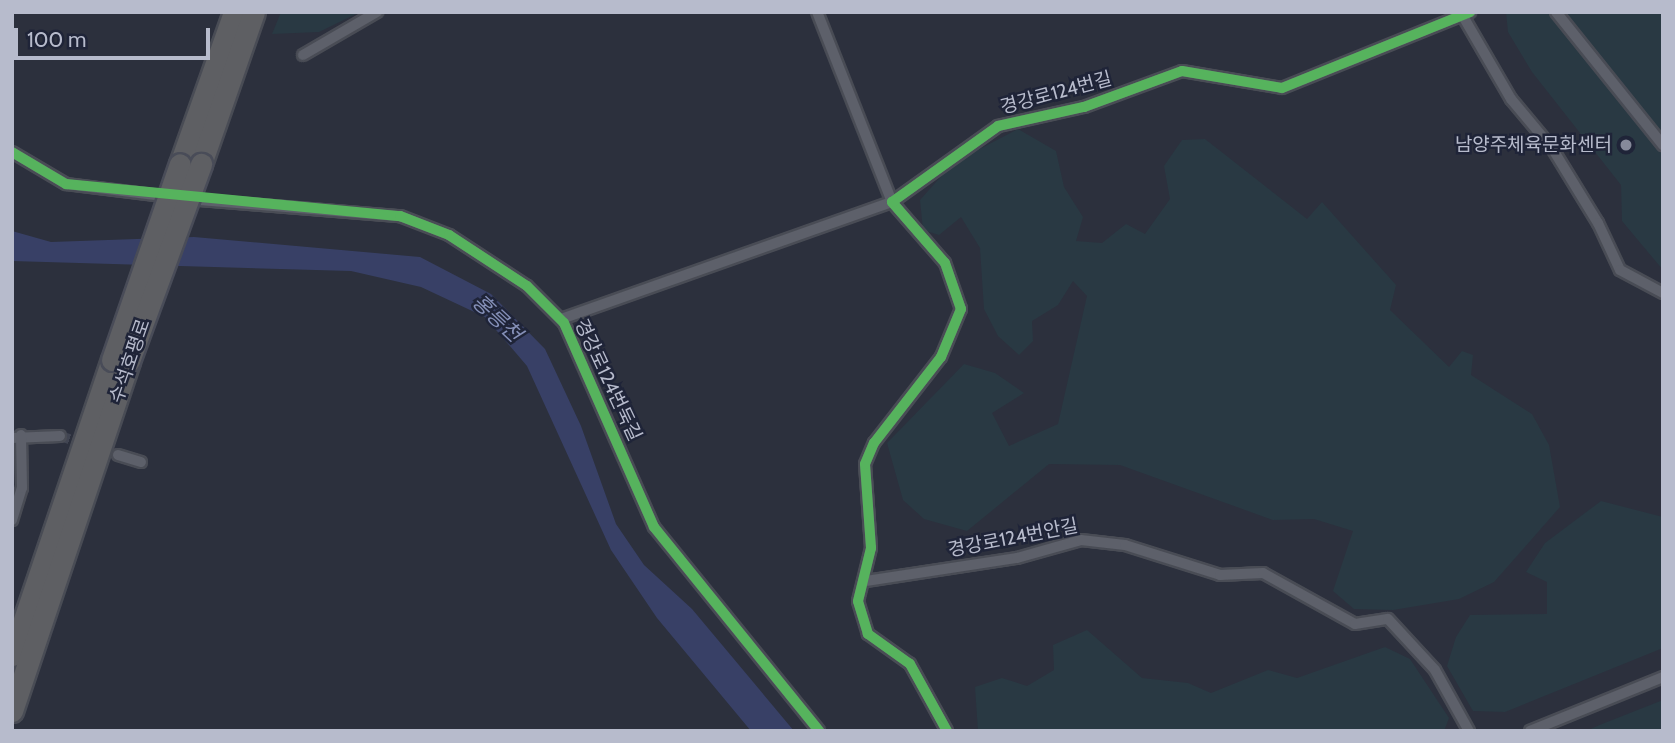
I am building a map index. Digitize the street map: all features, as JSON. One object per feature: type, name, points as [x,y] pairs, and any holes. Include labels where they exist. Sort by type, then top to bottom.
[{"type":"highway","name":"수석호평로","points":[[190,164],[234,12]]},
{"type":"highway","name":"수석호평로","points":[[12,655],[190,164],[254,12]]},
{"type":"highway","name":"수석호평로","points":[[12,711],[120,360]]},
{"type":"street","points":[[303,55],[377,12]]},
{"type":"street","points":[[817,12],[892,202],[945,263],[961,309],[941,357],[874,443],[865,464],[872,522],[866,581],[858,601],[868,634],[910,664],[947,731]]},
{"type":"street","points":[[1556,12],[1663,145]]},
{"type":"street","points":[[1467,15],[1511,99],[1552,148],[1598,223],[1620,270],[1663,293]]},
{"type":"street","name":"경강로124번길","points":[[561,319],[892,202],[998,126],[1084,107],[1182,71],[1282,88],[1467,15]]},
{"type":"street","name":"경강로124번둑길","points":[[12,152],[66,184],[400,216],[449,234],[527,286],[561,319],[654,527],[820,731]]},
{"type":"street","points":[[12,520],[22,488],[17,436],[60,436]]},
{"type":"street","points":[[118,455],[141,462]]},
{"type":"street","name":"경강로124번안길","points":[[866,581],[1017,558],[1081,540],[1125,545],[1220,575],[1263,573],[1355,624],[1388,619],[1434,670],[1469,731]]},
{"type":"street","points":[[1530,731],[1663,677]]},
{"type":"shaded area","points":[[281,12],[360,12],[319,32],[272,34]]},
{"type":"shaded area","name":"남양주체육문화센터","points":[[1506,12],[1663,12],[1663,270],[1622,221],[1621,185],[1532,72],[1508,32]]},
{"type":"shaded area","points":[[1018,129],[1056,151],[1064,187],[1083,217],[1076,241],[1102,243],[1126,224],[1145,234],[1170,199],[1164,166],[1182,140],[1205,139],[1307,219],[1322,202],[1396,285],[1390,310],[1449,367],[1462,351],[1473,355],[1471,375],[1532,414],[1549,445],[1560,507],[1494,582],[1459,599],[1393,610],[1354,609],[1333,591],[1353,531],[1314,519],[1273,520],[1120,465],[1049,464],[967,531],[924,519],[903,500],[887,443],[964,364],[995,373],[1024,393],[992,413],[1009,446],[1058,424],[1087,296],[1073,281],[1058,305],[1032,321],[1033,341],[1019,355],[998,336],[984,309],[980,248],[961,217],[939,235],[923,230],[920,200],[953,163]]},
{"type":"shaded area","points":[[1601,501],[1663,517],[1663,648],[1505,712],[1473,711],[1447,666],[1456,637],[1470,615],[1547,614],[1547,582],[1526,572],[1545,543]]},
{"type":"shaded area","points":[[1087,630],[1142,678],[1188,683],[1211,693],[1268,670],[1297,678],[1385,647],[1410,659],[1449,718],[1444,731],[978,731],[975,687],[1002,678],[1027,686],[1054,670],[1053,645]]},
{"type":"shaded area","points":[[1663,700],[1663,731],[1586,731],[1602,724]]},
{"type":"water","name":"홍릉천","points":[[12,231],[51,242],[194,237],[420,257],[491,294],[545,349],[581,426],[616,524],[644,565],[692,609],[794,731],[751,731],[657,618],[611,550],[527,366],[485,317],[421,287],[351,271],[12,261]]},
{"type":"tunnel","points":[[60,436],[118,455]]},
{"type":"cycle path","points":[[947,731],[910,664],[868,634],[858,601],[871,548],[865,464],[874,443],[941,357],[961,309],[945,263],[892,202],[998,126],[1084,107],[1182,71],[1282,88],[1470,12]]},
{"type":"cycle path","points":[[12,152],[66,184],[400,216],[449,235],[527,286],[564,323],[654,527],[819,731]]},
{"type":"place","name":"남양주체육문화센터","points":[[1626,145]]}]
